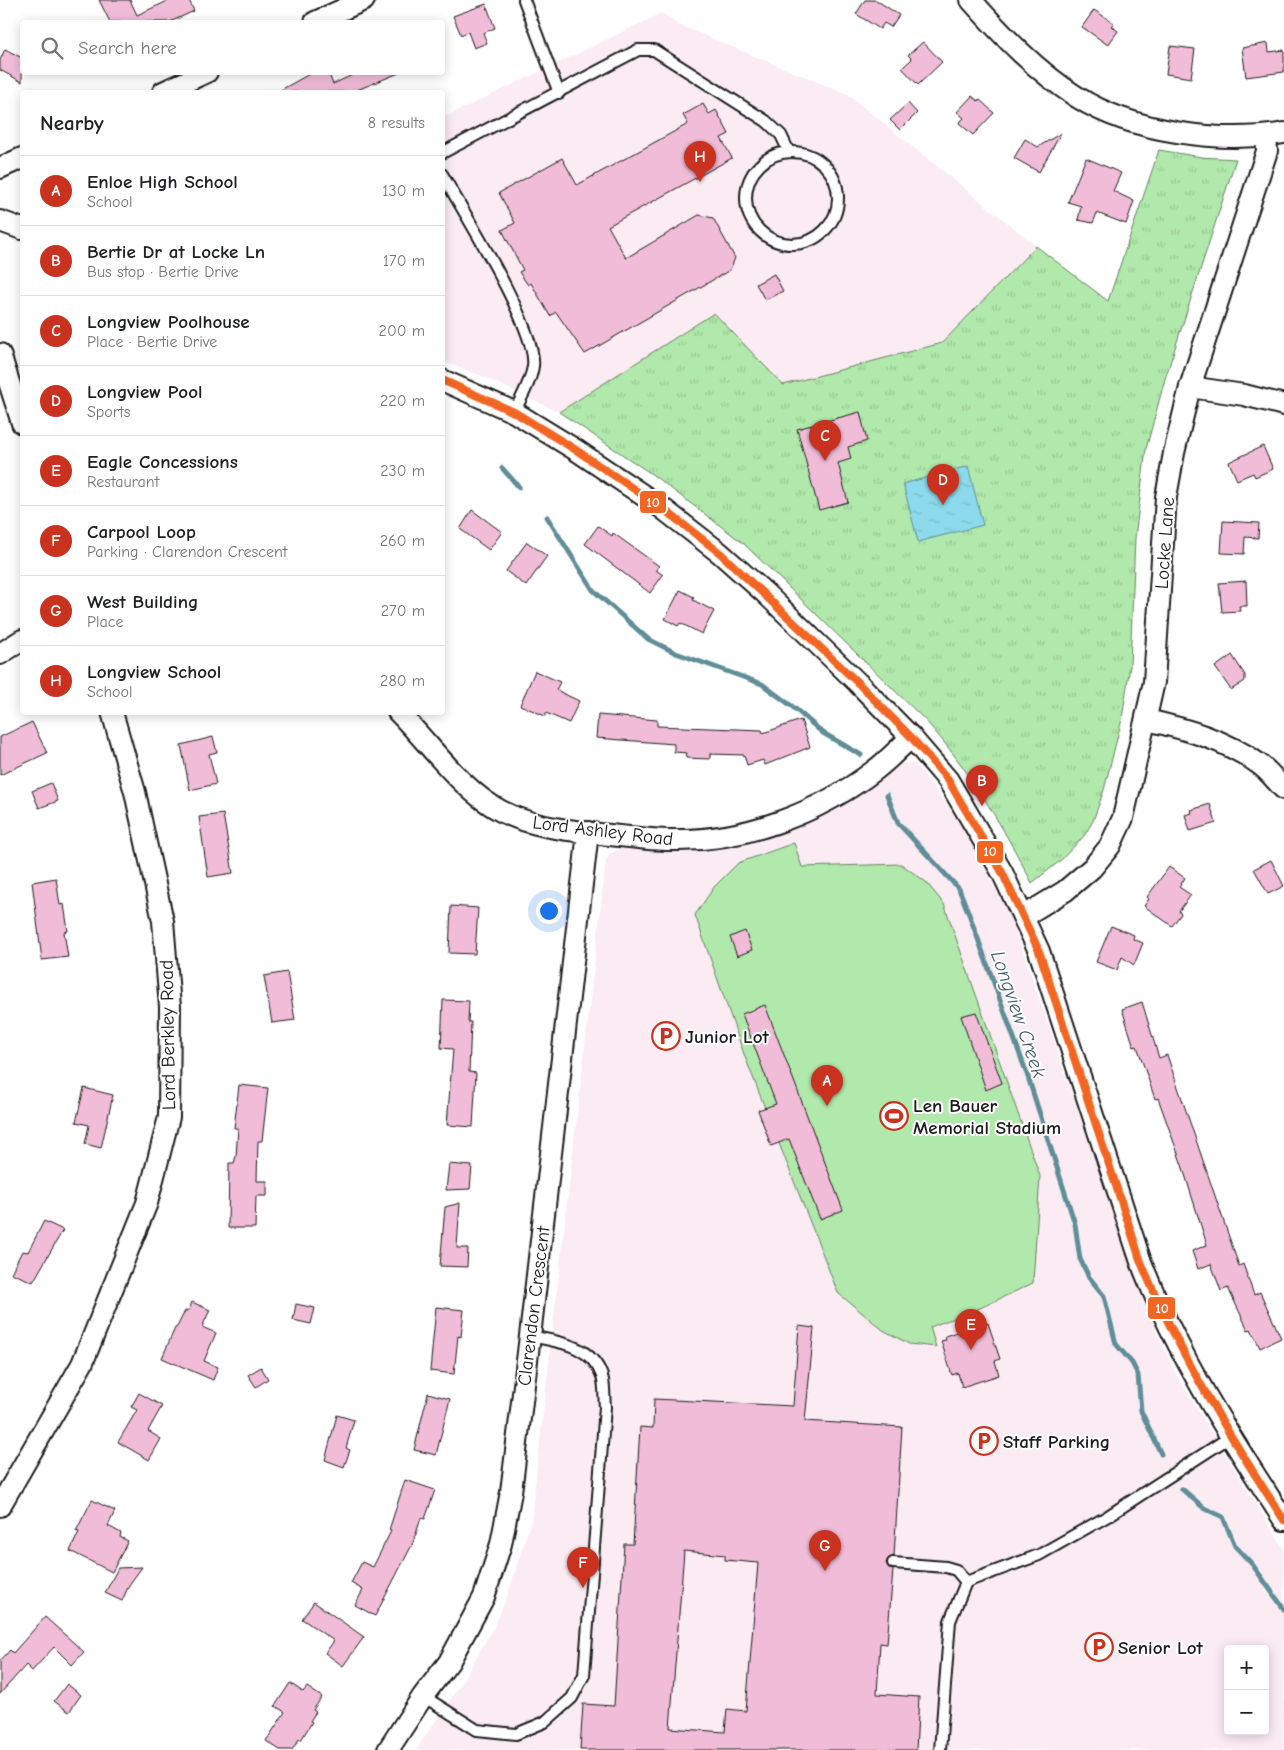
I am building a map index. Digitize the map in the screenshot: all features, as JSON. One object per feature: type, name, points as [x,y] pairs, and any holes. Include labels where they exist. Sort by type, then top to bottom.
[{"type":"street","points":[[319,20],[364,0]]},
{"type":"street","points":[[971,0],[1008,42],[1042,71],[1078,98],[1106,111],[1135,122],[1169,130],[1204,135],[1275,135]]},
{"type":"street","points":[[168,90],[201,75]]},
{"type":"street","name":"Locke Lane","points":[[1024,916],[1065,891],[1092,868],[1110,846],[1123,818],[1147,720],[1158,645],[1166,497],[1174,453],[1190,388],[1267,151],[1275,135]]},
{"type":"street","points":[[0,168],[20,159]]},
{"type":"street","points":[[0,221],[20,228]]},
{"type":"street","points":[[0,354],[20,417]]},
{"type":"street","points":[[445,381],[514,412],[618,477],[720,553],[765,593],[912,737],[948,780],[974,822],[1024,916],[1039,950],[1140,1262],[1155,1299],[1199,1387],[1284,1520]]},
{"type":"street","points":[[1190,388],[1244,395],[1284,405]]},
{"type":"street","points":[[0,654],[20,641]]},
{"type":"street","name":"Lord Berkley Road","points":[[0,1506],[82,1364],[147,1203],[169,1117],[170,1007],[163,921],[135,792],[113,715]]},
{"type":"street","name":"Lord Ashley Road","points":[[401,715],[480,798],[521,820],[539,825],[588,832],[672,840],[712,837],[766,826],[821,803],[875,770],[912,737]]},
{"type":"street","points":[[1147,720],[1193,731],[1241,754],[1260,764],[1284,789]]},
{"type":"street","name":"Clarendon Crescent","points":[[388,1750],[423,1696],[449,1662],[484,1597],[501,1544],[511,1492],[588,832]]},
{"type":"lane","points":[[524,0],[559,93]]},
{"type":"lane","points":[[445,151],[638,50],[654,50],[766,122],[781,135],[789,152]]},
{"type":"lane","points":[[789,152],[804,153],[818,160],[829,170],[836,184],[838,199],[836,214],[823,232],[803,243],[788,245],[773,241],[760,232],[751,220],[746,205],[746,190],[752,175],[761,163],[774,155],[789,152]]},
{"type":"lane","points":[[445,179],[508,292],[531,343],[533,366],[514,412]]},
{"type":"lane","points":[[423,1696],[477,1730],[516,1734],[545,1722],[572,1698],[584,1675],[605,1407],[602,1376],[590,1356],[576,1346],[530,1336]]},
{"type":"lane","points":[[940,1750],[950,1621],[966,1582],[1039,1555],[1108,1516],[1230,1437]]},
{"type":"lane","points":[[893,1563],[946,1567],[956,1570],[966,1582]]},
{"type":"shaded area","points":[[662,13],[679,25],[847,94],[1036,246],[942,343],[783,385],[714,313],[559,412],[482,376],[445,362],[445,117]]},
{"type":"shaded area","points":[[914,763],[918,767],[959,821],[1010,915],[1142,1296],[1158,1336],[1177,1376],[1284,1549],[1284,1750],[416,1750],[461,1684],[494,1627],[507,1597],[531,1521],[606,861],[609,855],[618,849],[707,850],[751,842],[807,823],[828,813],[882,780],[897,765]]},
{"type":"green space","points":[[1159,150],[1201,157],[1236,159],[1165,379],[1146,449],[1135,538],[1130,666],[1122,719],[1104,790],[1093,821],[1084,836],[1060,861],[1032,883],[984,798],[956,758],[925,720],[743,543],[653,475],[559,412],[714,313],[783,385],[942,343],[1036,246],[1108,301]]},
{"type":"green space","name":"Len Bauer Memorial Stadium","points":[[794,843],[802,867],[901,864],[926,882],[944,904],[1040,1176],[1033,1283],[978,1309],[930,1327],[936,1347],[909,1344],[883,1330],[838,1293],[745,1057],[695,915],[714,887],[738,863]]},
{"type":"water","points":[[968,466],[983,525],[918,542],[903,484]]},
{"type":"building","points":[[99,0],[130,0],[137,15],[170,0],[189,0],[194,11],[174,20],[109,20]]},
{"type":"building","points":[[865,0],[876,0],[899,15],[891,27],[884,23],[880,29],[856,14]]},
{"type":"building","points":[[486,4],[495,28],[483,33],[487,43],[474,48],[468,32],[461,35],[453,16]]},
{"type":"building","points":[[1094,10],[1114,23],[1111,26],[1118,31],[1108,45],[1082,27]]},
{"type":"building","points":[[923,42],[942,62],[918,85],[902,68],[912,59],[908,55]]},
{"type":"building","points":[[1268,43],[1269,52],[1284,50],[1284,72],[1246,77],[1242,48]]},
{"type":"building","points":[[1170,46],[1195,49],[1191,78],[1166,74]]},
{"type":"building","points":[[5,49],[20,57],[22,82],[0,70],[0,60]]},
{"type":"building","points":[[308,75],[329,75],[333,84],[352,75],[394,75],[357,90],[281,90]]},
{"type":"building","points":[[972,96],[978,101],[979,99],[994,113],[973,135],[959,123],[964,118],[957,112]]},
{"type":"building","points":[[908,103],[917,113],[900,130],[890,120]]},
{"type":"building","points":[[703,104],[709,114],[716,110],[729,134],[721,138],[732,158],[608,226],[626,258],[699,215],[713,218],[735,258],[730,270],[585,354],[556,312],[550,316],[531,283],[528,285],[519,272],[523,270],[502,230],[515,223],[499,193],[562,158],[577,185],[688,124],[683,115]]},
{"type":"building","points":[[1061,133],[1039,172],[1014,158],[1025,139],[1038,147]]},
{"type":"building","points":[[1086,158],[1121,173],[1113,191],[1134,201],[1126,224],[1097,213],[1093,223],[1078,220],[1081,206],[1068,202]]},
{"type":"building","points":[[774,274],[783,291],[765,300],[756,284]]},
{"type":"building","points":[[860,412],[867,441],[848,447],[851,459],[838,463],[848,502],[819,510],[797,429]]},
{"type":"building","points":[[1263,446],[1273,469],[1255,477],[1253,473],[1237,480],[1229,462]]},
{"type":"building","points":[[472,510],[502,532],[489,550],[460,529]]},
{"type":"building","points":[[1223,521],[1259,523],[1258,538],[1245,537],[1244,554],[1221,553]]},
{"type":"building","points":[[598,526],[612,536],[613,533],[659,566],[656,570],[663,575],[650,593],[585,544]]},
{"type":"building","points":[[527,542],[547,556],[526,586],[506,571]]},
{"type":"building","points":[[1246,581],[1247,606],[1239,606],[1240,611],[1222,612],[1219,583]]},
{"type":"building","points":[[680,590],[694,597],[693,600],[714,611],[702,634],[680,623],[678,626],[665,619]]},
{"type":"building","points":[[1232,655],[1245,675],[1245,681],[1231,690],[1215,667]]},
{"type":"building","points":[[535,671],[560,682],[556,690],[579,701],[569,723],[546,713],[545,716],[520,705]]},
{"type":"building","points":[[598,715],[657,720],[657,726],[762,730],[763,733],[801,720],[810,747],[765,765],[763,760],[747,765],[744,755],[710,754],[710,759],[686,758],[687,753],[674,752],[674,744],[596,738]]},
{"type":"building","points":[[32,722],[47,753],[0,775],[0,737]]},
{"type":"building","points":[[213,737],[217,752],[209,754],[216,784],[190,790],[181,745]]},
{"type":"building","points":[[51,783],[58,801],[39,808],[32,791]]},
{"type":"building","points":[[1210,804],[1216,823],[1190,831],[1185,815],[1192,813],[1191,810]]},
{"type":"building","points":[[223,814],[233,873],[208,877],[199,817]]},
{"type":"building","points":[[1271,860],[1284,886],[1268,894],[1254,869]]},
{"type":"building","points":[[1169,867],[1185,878],[1179,887],[1191,895],[1179,911],[1181,914],[1172,926],[1144,906],[1149,899],[1147,897]]},
{"type":"building","points":[[56,878],[60,905],[64,904],[68,931],[64,932],[68,957],[42,960],[32,882]]},
{"type":"building","points":[[451,906],[478,908],[475,954],[449,953]]},
{"type":"building","points":[[1111,926],[1134,935],[1133,939],[1143,943],[1134,965],[1122,957],[1117,970],[1096,962]]},
{"type":"building","points":[[745,931],[752,950],[737,956],[730,937]]},
{"type":"building","points":[[287,972],[295,1020],[272,1023],[264,976]]},
{"type":"building","points":[[443,1000],[469,1001],[468,1022],[471,1022],[469,1072],[476,1073],[473,1127],[447,1125],[453,1049],[441,1048]]},
{"type":"building","points":[[1142,1002],[1159,1058],[1167,1055],[1239,1266],[1243,1264],[1254,1295],[1260,1292],[1281,1338],[1260,1348],[1251,1329],[1248,1330],[1228,1288],[1221,1291],[1211,1264],[1198,1269],[1192,1251],[1207,1245],[1182,1165],[1158,1098],[1155,1099],[1137,1046],[1134,1047],[1122,1009]]},
{"type":"building","points":[[765,1005],[843,1210],[820,1219],[789,1139],[771,1146],[758,1110],[776,1104],[742,1014]]},
{"type":"building","points":[[976,1012],[1002,1083],[986,1090],[961,1016]]},
{"type":"building","points":[[239,1085],[268,1088],[262,1141],[258,1141],[257,1181],[267,1181],[267,1196],[256,1196],[255,1228],[228,1228],[229,1163],[234,1163],[236,1156],[238,1128],[234,1128]]},
{"type":"building","points":[[84,1088],[113,1095],[101,1148],[85,1144],[89,1125],[76,1122]]},
{"type":"building","points":[[449,1164],[472,1166],[470,1189],[446,1190]]},
{"type":"building","points":[[460,1203],[457,1248],[468,1248],[467,1267],[440,1266],[445,1207]]},
{"type":"building","points":[[44,1221],[63,1230],[33,1282],[11,1273],[22,1251],[28,1252]]},
{"type":"building","points":[[192,1302],[210,1310],[202,1327],[216,1333],[204,1361],[218,1367],[213,1380],[162,1358],[175,1328],[185,1311],[189,1310]]},
{"type":"building","points":[[296,1304],[315,1308],[311,1324],[293,1320]]},
{"type":"building","points":[[436,1307],[464,1310],[461,1337],[458,1336],[454,1374],[430,1371]]},
{"type":"building","points":[[979,1320],[981,1325],[988,1323],[1000,1359],[995,1361],[999,1375],[962,1387],[958,1373],[952,1375],[941,1341],[946,1340],[945,1336],[960,1331],[958,1327]]},
{"type":"building","points":[[799,1326],[814,1328],[805,1421],[902,1427],[894,1556],[888,1559],[886,1563],[893,1570],[887,1644],[880,1643],[877,1694],[919,1697],[916,1750],[580,1750],[583,1704],[614,1706],[624,1544],[633,1544],[640,1427],[653,1428],[654,1399],[793,1406]],"holes":[[[684,1551],[725,1555],[725,1560],[758,1563],[746,1711],[727,1709],[725,1732],[670,1728]]]},
{"type":"building","points":[[261,1367],[268,1379],[256,1387],[248,1375]]},
{"type":"building","points":[[139,1393],[162,1406],[148,1431],[161,1439],[149,1460],[118,1442],[137,1410],[131,1407]]},
{"type":"building","points":[[428,1393],[450,1399],[436,1455],[414,1450]]},
{"type":"building","points":[[337,1415],[354,1420],[346,1448],[350,1450],[344,1467],[325,1460]]},
{"type":"building","points":[[405,1480],[435,1490],[425,1519],[421,1518],[413,1543],[375,1616],[355,1605],[363,1590],[351,1583],[362,1562],[373,1567],[391,1531],[389,1530]]},
{"type":"building","points":[[92,1500],[115,1511],[108,1526],[121,1533],[120,1537],[128,1541],[112,1572],[70,1551],[79,1532],[76,1531]]},
{"type":"building","points":[[142,1567],[129,1585],[122,1601],[105,1593],[118,1568]]},
{"type":"building","points":[[314,1602],[364,1637],[343,1666],[325,1653],[334,1641],[302,1619]]},
{"type":"building","points":[[45,1617],[84,1652],[72,1665],[54,1647],[32,1671],[26,1665],[0,1694],[0,1661],[10,1650],[13,1653]]},
{"type":"building","points":[[290,1683],[303,1692],[307,1687],[322,1697],[313,1710],[316,1712],[310,1721],[312,1722],[301,1740],[299,1739],[292,1750],[280,1750],[266,1741],[285,1712],[275,1706]]},
{"type":"building","points":[[67,1684],[81,1695],[69,1712],[54,1701]]},
{"type":"waterway","points":[[502,468],[519,487]]},
{"type":"waterway","points":[[547,517],[593,590],[648,639],[676,653],[762,684],[823,733],[861,755]]},
{"type":"waterway","name":"Longview Creek","points":[[887,795],[898,823],[959,889],[1028,1077],[1075,1224],[1080,1259],[1089,1277],[1104,1296],[1116,1344],[1132,1363],[1138,1375],[1141,1411],[1161,1454]]},
{"type":"waterway","name":"Longview Creek","points":[[1182,1489],[1204,1508],[1223,1517],[1235,1546],[1252,1564],[1284,1609]]},
{"type":"transit line","name":"10","points":[[445,381],[514,412],[576,450],[662,508],[720,553],[858,683],[911,737],[948,780],[1002,872],[1039,951],[1141,1262],[1156,1296],[1206,1394],[1284,1520]]},
{"type":"place","name":"Longview School","points":[[700,182]]},
{"type":"place","name":"Longview Poolhouse","points":[[825,461]]},
{"type":"place","name":"Longview Pool","points":[[943,505]]},
{"type":"place","name":"Bertie Dr at Locke Ln","points":[[982,806]]},
{"type":"place","name":"Junior Lot","points":[[666,1036]]},
{"type":"place","name":"Enloe High School","points":[[827,1106]]},
{"type":"place","name":"Len Bauer Memorial Stadium","points":[[894,1116]]},
{"type":"place","name":"Eagle Concessions","points":[[971,1350]]},
{"type":"place","name":"Staff Parking","points":[[984,1441]]},
{"type":"place","name":"West Building","points":[[825,1571]]},
{"type":"place","name":"Carpool Loop","points":[[583,1588]]},
{"type":"place","name":"Senior Lot","points":[[1099,1647]]}]
